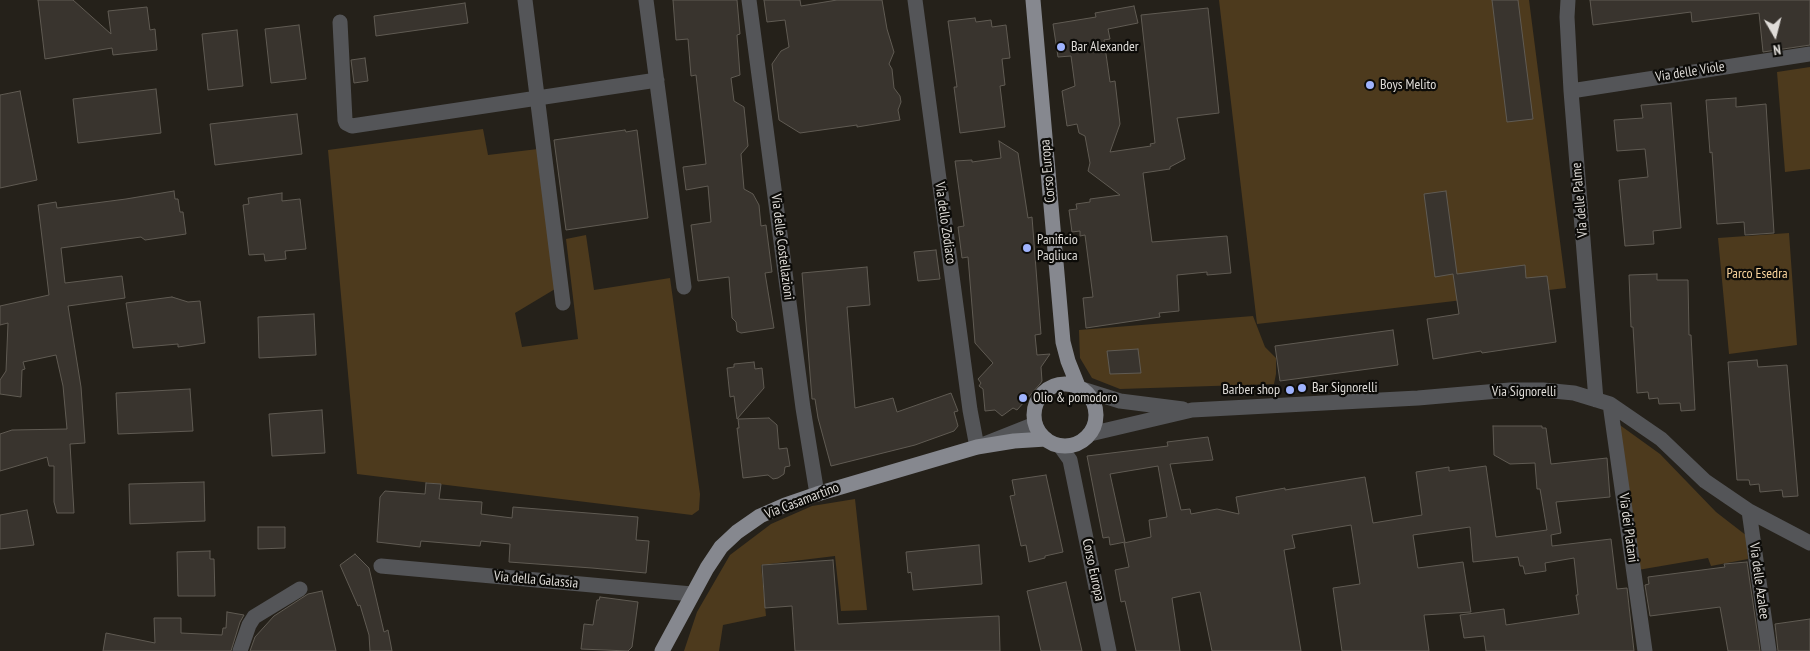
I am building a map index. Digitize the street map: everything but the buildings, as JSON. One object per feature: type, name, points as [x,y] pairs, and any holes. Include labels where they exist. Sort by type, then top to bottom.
[{"type":"main road","name":"Corso Europa","points":[[1033,0],[1063,342],[1068,361],[1082,388]]},
{"type":"main road","name":"Corso Europa","points":[[1054,386],[1063,342]]},
{"type":"main road","points":[[1066,384],[1082,388],[1093,400],[1097,412],[1096,424],[1090,434],[1076,444],[1060,446],[1046,440],[1039,433],[1035,424],[1035,406],[1039,397],[1046,390],[1054,386],[1066,384]]},
{"type":"main road","name":"Via Casamartino","points":[[662,651],[706,568],[721,547],[737,532],[760,516],[816,494],[977,447],[1014,441],[1046,440]]},
{"type":"street","points":[[525,0],[563,303]]},
{"type":"street","points":[[646,0],[684,287]]},
{"type":"street","name":"Via delle Costellazioni","points":[[750,0],[816,494]]},
{"type":"street","name":"Via dello Zodiaco","points":[[916,0],[969,401],[977,447]]},
{"type":"street","name":"Via delle Palme","points":[[1568,0],[1567,17],[1571,91],[1603,402]]},
{"type":"street","points":[[340,22],[345,120],[352,126],[657,80]]},
{"type":"street","name":"Via delle Viole","points":[[1571,91],[1810,54]]},
{"type":"street","name":"Via Signorelli","points":[[1082,388],[1120,401],[1192,410],[1418,398],[1510,390],[1566,392],[1603,402],[1661,439],[1705,480],[1749,511],[1810,543]]},
{"type":"street","name":"Via dei Platani","points":[[1603,402],[1645,651]]},
{"type":"street","name":"Via Signorelli","points":[[1090,434],[1192,410]]},
{"type":"street","name":"Via Casamartino","points":[[977,447],[1035,424]]},
{"type":"street","points":[[1070,460],[1076,444]]},
{"type":"street","name":"Corso Europa","points":[[1060,446],[1070,460],[1109,651]]},
{"type":"street","name":"Via delle Azalee","points":[[1749,511],[1769,651]]},
{"type":"street","name":"Via della Galassia","points":[[381,566],[692,594]]},
{"type":"street","points":[[240,651],[249,625],[254,617],[300,589]]},
{"type":"green space","points":[[1219,0],[1529,0],[1566,288],[1257,324]]},
{"type":"green space","points":[[1810,67],[1810,169],[1785,172],[1777,72]]},
{"type":"green space","points":[[483,129],[488,155],[538,149],[555,289],[515,313],[522,347],[578,339],[566,239],[586,235],[594,290],[670,278],[700,494],[699,510],[692,515],[357,474],[328,150]]},
{"type":"green space","name":"Parco Esedra","points":[[1789,233],[1797,345],[1729,354],[1718,238]]},
{"type":"green space","points":[[1253,316],[1265,347],[1276,358],[1274,384],[1120,389],[1092,378],[1080,358],[1079,330]]},
{"type":"green space","points":[[1617,423],[1660,454],[1716,512],[1747,536],[1748,559],[1711,566],[1708,558],[1638,570]]},
{"type":"green space","points":[[855,499],[867,610],[841,611],[835,556],[761,565],[766,616],[723,625],[719,651],[684,651],[697,612],[730,555],[771,524],[812,506]]},
{"type":"place","name":"Bar Alexander","points":[[1061,47]]},
{"type":"place","name":"Boys Melito","points":[[1370,85]]},
{"type":"place","name":"Panificio Pagliuca","points":[[1027,248]]},
{"type":"place","name":"Bar Signorelli","points":[[1302,388]]},
{"type":"place","name":"Barber shop","points":[[1290,390]]},
{"type":"place","name":"Olio & pomodoro","points":[[1023,398]]}]
